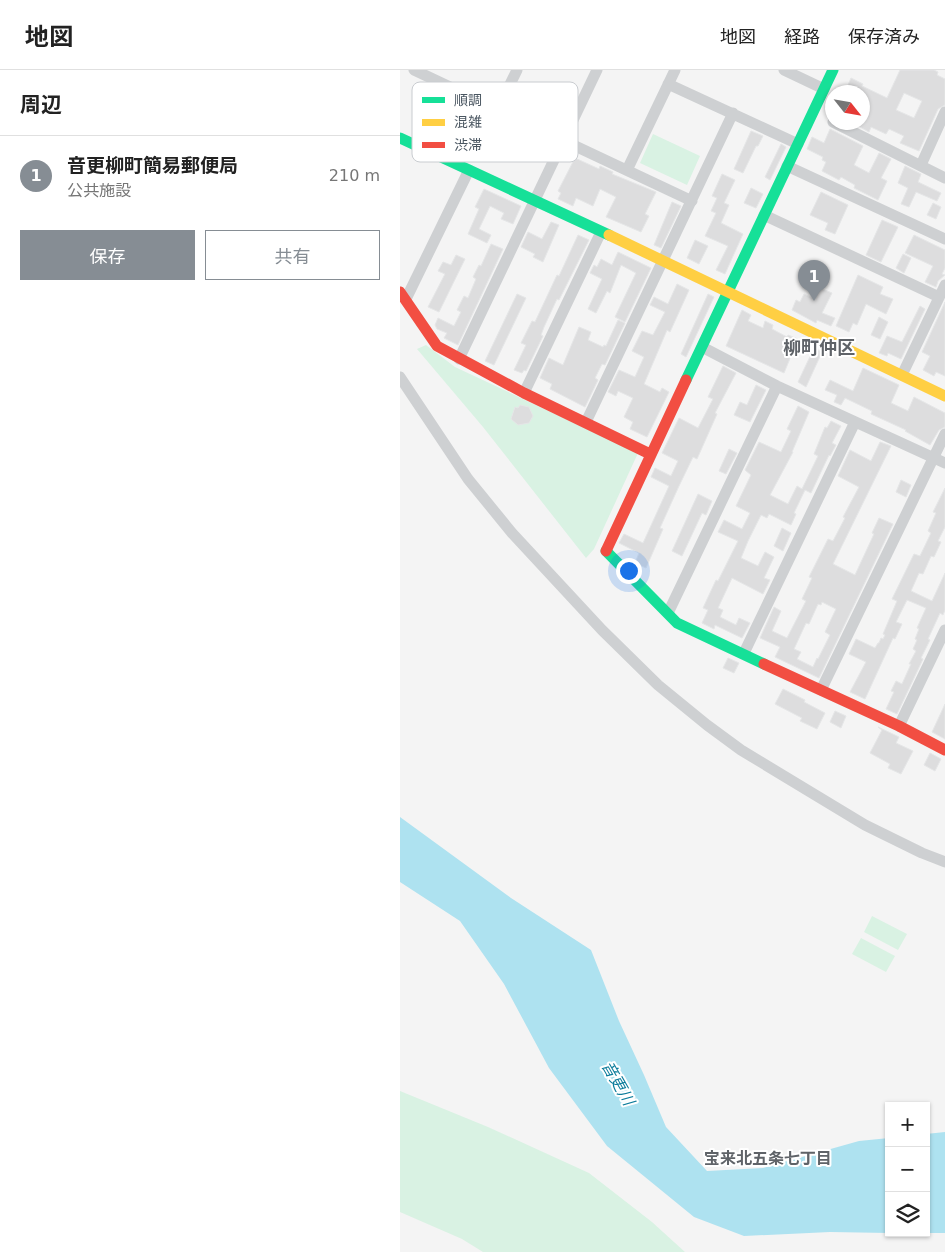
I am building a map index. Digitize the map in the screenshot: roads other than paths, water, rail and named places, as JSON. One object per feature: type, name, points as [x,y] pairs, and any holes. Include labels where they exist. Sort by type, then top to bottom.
[{"type":"street","points":[[414,70],[436,75],[449,82]]},
{"type":"street","points":[[511,82],[517,70]]},
{"type":"street","points":[[578,109],[597,70]]},
{"type":"street","points":[[627,170],[675,70]]},
{"type":"street","points":[[784,70],[824,89]]},
{"type":"street","points":[[833,70],[605,550],[677,623],[900,726],[945,750]]},
{"type":"street","points":[[668,84],[798,144]]},
{"type":"street","points":[[921,165],[945,112]]},
{"type":"street","points":[[586,422],[733,113]]},
{"type":"street","points":[[813,113],[825,118]]},
{"type":"street","points":[[849,130],[945,178]]},
{"type":"street","points":[[578,147],[692,201]]},
{"type":"street","points":[[449,162],[535,200],[945,396]]},
{"type":"street","points":[[459,360],[553,162]]},
{"type":"street","points":[[788,166],[945,239]]},
{"type":"street","points":[[469,170],[403,296],[437,346],[459,360],[524,393],[650,454]]},
{"type":"street","points":[[764,215],[939,297]]},
{"type":"street","points":[[524,393],[600,232]]},
{"type":"street","points":[[902,375],[945,285]]},
{"type":"street","points":[[702,347],[777,386],[945,463]]},
{"type":"street","points":[[400,377],[468,479],[512,533],[602,630],[658,685],[740,750],[865,824],[922,853],[945,862]]},
{"type":"street","points":[[668,614],[777,386]]},
{"type":"street","points":[[744,653],[856,422]]},
{"type":"street","points":[[821,690],[945,434]]},
{"type":"street","points":[[900,726],[945,630]]},
{"type":"water","name":"音更川","points":[[400,817],[511,898],[591,950],[619,1021],[666,1127],[707,1171],[763,1168],[859,1141],[885,1138],[885,1233],[830,1232],[744,1236],[694,1217],[607,1146],[549,1068],[504,984],[460,921],[400,882]]},
{"type":"water","points":[[945,1132],[945,1233],[930,1233],[930,1134]]},
{"type":"place","name":"音更柳町簡易郵便局","points":[[814,301]]},
{"type":"district","name":"柳町仲区","points":[[819,347]]},
{"type":"district","name":"宝来北五条七丁目","points":[[768,1158]]}]
